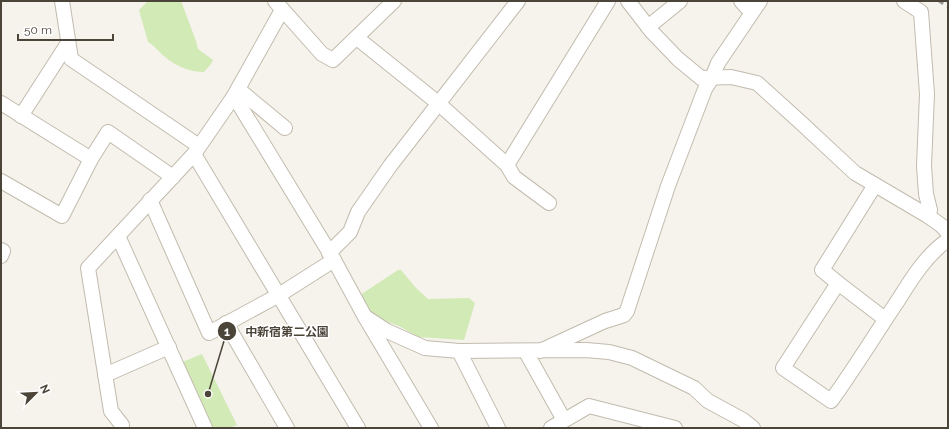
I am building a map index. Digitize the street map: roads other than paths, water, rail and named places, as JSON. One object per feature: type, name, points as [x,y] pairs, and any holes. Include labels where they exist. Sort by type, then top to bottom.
[{"type":"street","points":[[62,1],[71,59],[197,150],[279,295],[358,428]]},
{"type":"street","points":[[122,428],[122,425],[111,411],[88,268],[197,150],[236,92],[278,5],[322,54],[333,60],[394,1]]},
{"type":"street","points":[[150,200],[209,333],[279,295],[332,256],[350,232],[358,212],[390,166],[518,1]]},
{"type":"street","points":[[507,166],[608,1]]},
{"type":"street","points":[[628,1],[648,27],[678,59],[701,78],[731,77],[757,83],[855,173],[928,216],[942,226],[948,233]]},
{"type":"street","points":[[648,27],[680,1]]},
{"type":"street","points":[[741,1],[751,12]]},
{"type":"street","points":[[533,351],[605,321],[624,315],[627,311],[668,186],[705,89],[712,78],[718,63],[751,12],[760,1]]},
{"type":"street","points":[[904,1],[921,12],[927,94],[924,166],[926,194],[930,210],[928,216]]},
{"type":"street","points":[[357,38],[438,103],[507,166],[514,177],[548,203]]},
{"type":"street","points":[[21,116],[68,43]]},
{"type":"street","points":[[236,92],[285,128]]},
{"type":"street","points":[[236,92],[332,256],[365,317],[431,428]]},
{"type":"street","points":[[1,103],[91,159]]},
{"type":"street","points":[[1,181],[62,216],[91,159],[108,132],[173,177]]},
{"type":"street","points":[[875,185],[822,270],[885,319]]},
{"type":"street","points":[[118,236],[205,428]]},
{"type":"street","points":[[838,283],[783,368],[831,401],[848,378],[914,276],[939,247],[948,240]]},
{"type":"street","points":[[1,250],[3,251],[1,256]]},
{"type":"street","points":[[365,317],[388,331],[425,348],[459,351],[586,350],[609,352],[632,358],[694,388],[708,401],[743,420],[753,428]]},
{"type":"street","points":[[226,324],[287,428]]},
{"type":"street","points":[[105,375],[168,347]]},
{"type":"street","points":[[459,351],[498,428]]},
{"type":"street","points":[[533,351],[564,420]]},
{"type":"street","points":[[551,428],[590,406],[652,425],[675,428]]},
{"type":"railway","points":[[939,1],[948,7]]},
{"type":"place","name":"中新宿第二公園","points":[[208,394]]}]
